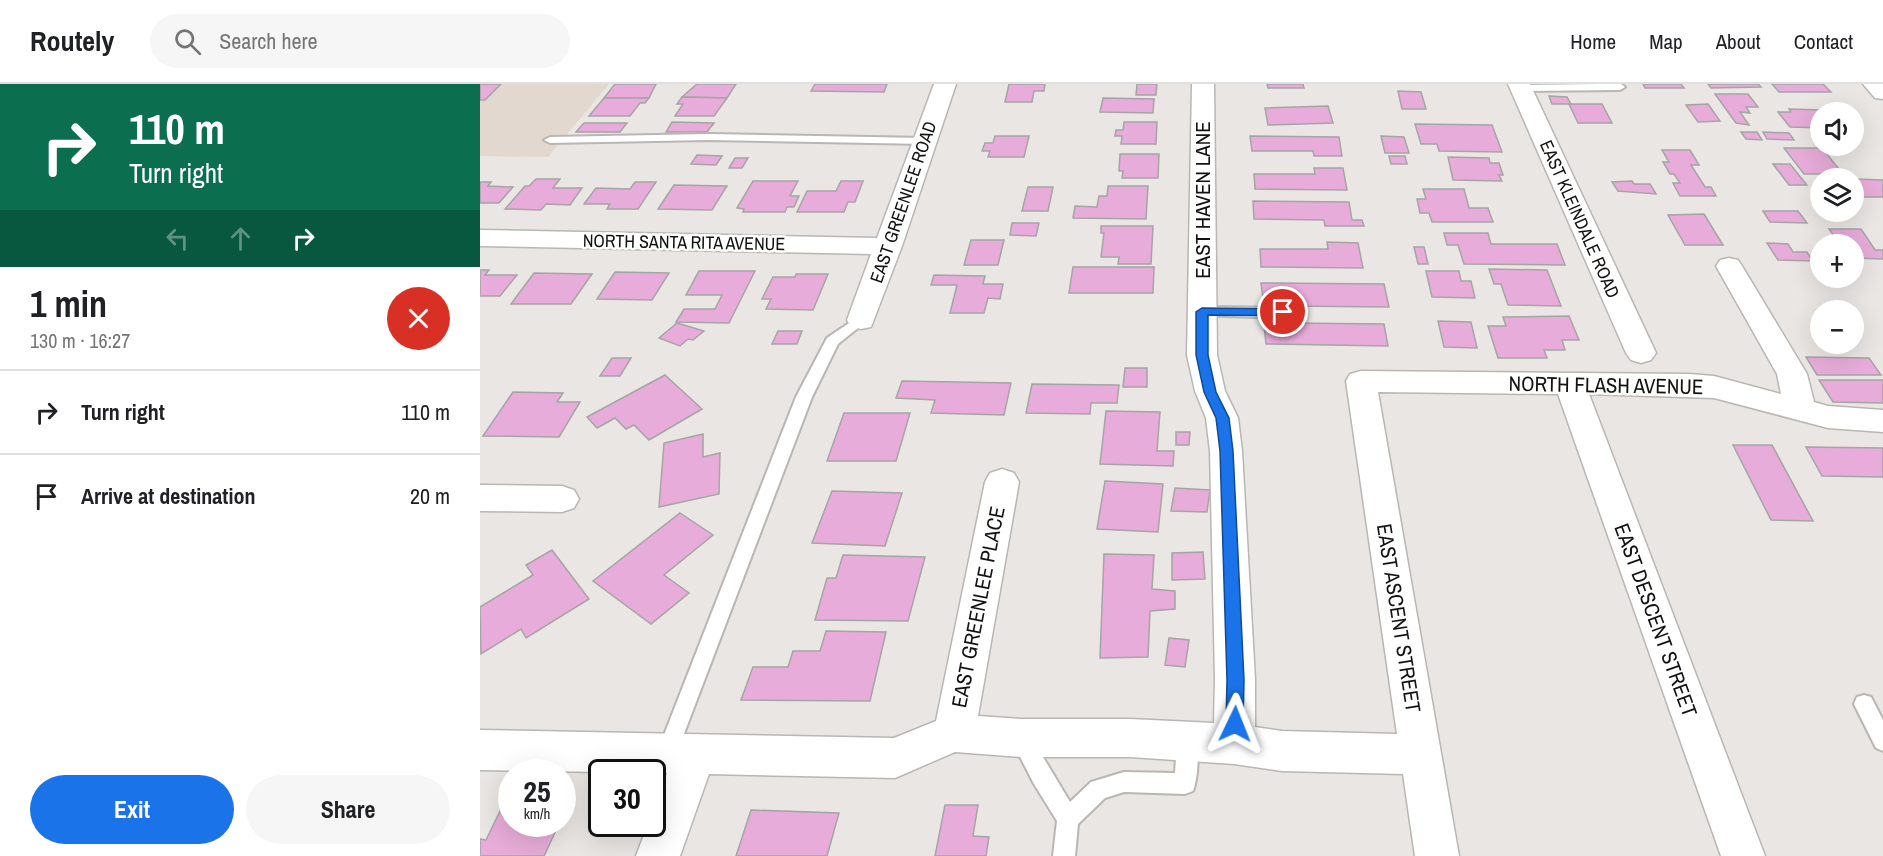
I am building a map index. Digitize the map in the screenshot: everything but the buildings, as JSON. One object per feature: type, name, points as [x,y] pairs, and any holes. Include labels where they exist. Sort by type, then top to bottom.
[{"type":"street","name":"EAST GREENLEE ROAD","points":[[861,320],[945,84]]},
{"type":"street","name":"EAST HAVEN LANE","points":[[1203,84],[1202,355],[1210,392],[1222,418],[1226,451],[1235,680],[1234,744]]},
{"type":"street","points":[[1874,84],[1883,93]]},
{"type":"street","name":"EAST KLEINDALE ROAD","points":[[1520,86],[1641,353]]},
{"type":"street","name":"NORTH SANTA RITA AVENUE","points":[[480,238],[889,246]]},
{"type":"street","points":[[1729,266],[1792,374],[1800,410]]},
{"type":"street","name":"NORTH FLASH AVENUE","points":[[1360,381],[1714,387],[1838,419],[1883,421]]},
{"type":"street","name":"EAST ASCENT STREET","points":[[1360,381],[1437,856]]},
{"type":"street","name":"EAST DESCENT STREET","points":[[1569,383],[1743,856]]},
{"type":"street","name":"EAST GREENLEE PLACE","points":[[954,733],[1002,482]]},
{"type":"street","points":[[480,498],[562,499]]},
{"type":"street","points":[[480,750],[895,758],[954,733],[1021,738],[1130,738],[1234,744],[1282,751],[1421,755]]},
{"type":"street","points":[[658,856],[682,753]]},
{"type":"lane","points":[[1520,86],[1620,87]]},
{"type":"lane","points":[[550,140],[709,137],[925,141]]},
{"type":"lane","points":[[1202,312],[1283,312]]},
{"type":"lane","points":[[682,753],[804,397],[832,342],[861,320]]},
{"type":"lane","points":[[1864,704],[1883,741]]},
{"type":"lane","points":[[1021,738],[1041,777],[1068,819],[1064,856]]},
{"type":"lane","points":[[1068,819],[1099,789],[1124,782],[1185,784],[1186,742]]},
{"type":"shaded area","points":[[480,84],[609,84],[548,157],[480,156]]},
{"type":"route","points":[[1235,724],[1226,451],[1222,418],[1210,392],[1202,355],[1202,312],[1283,312]]}]
